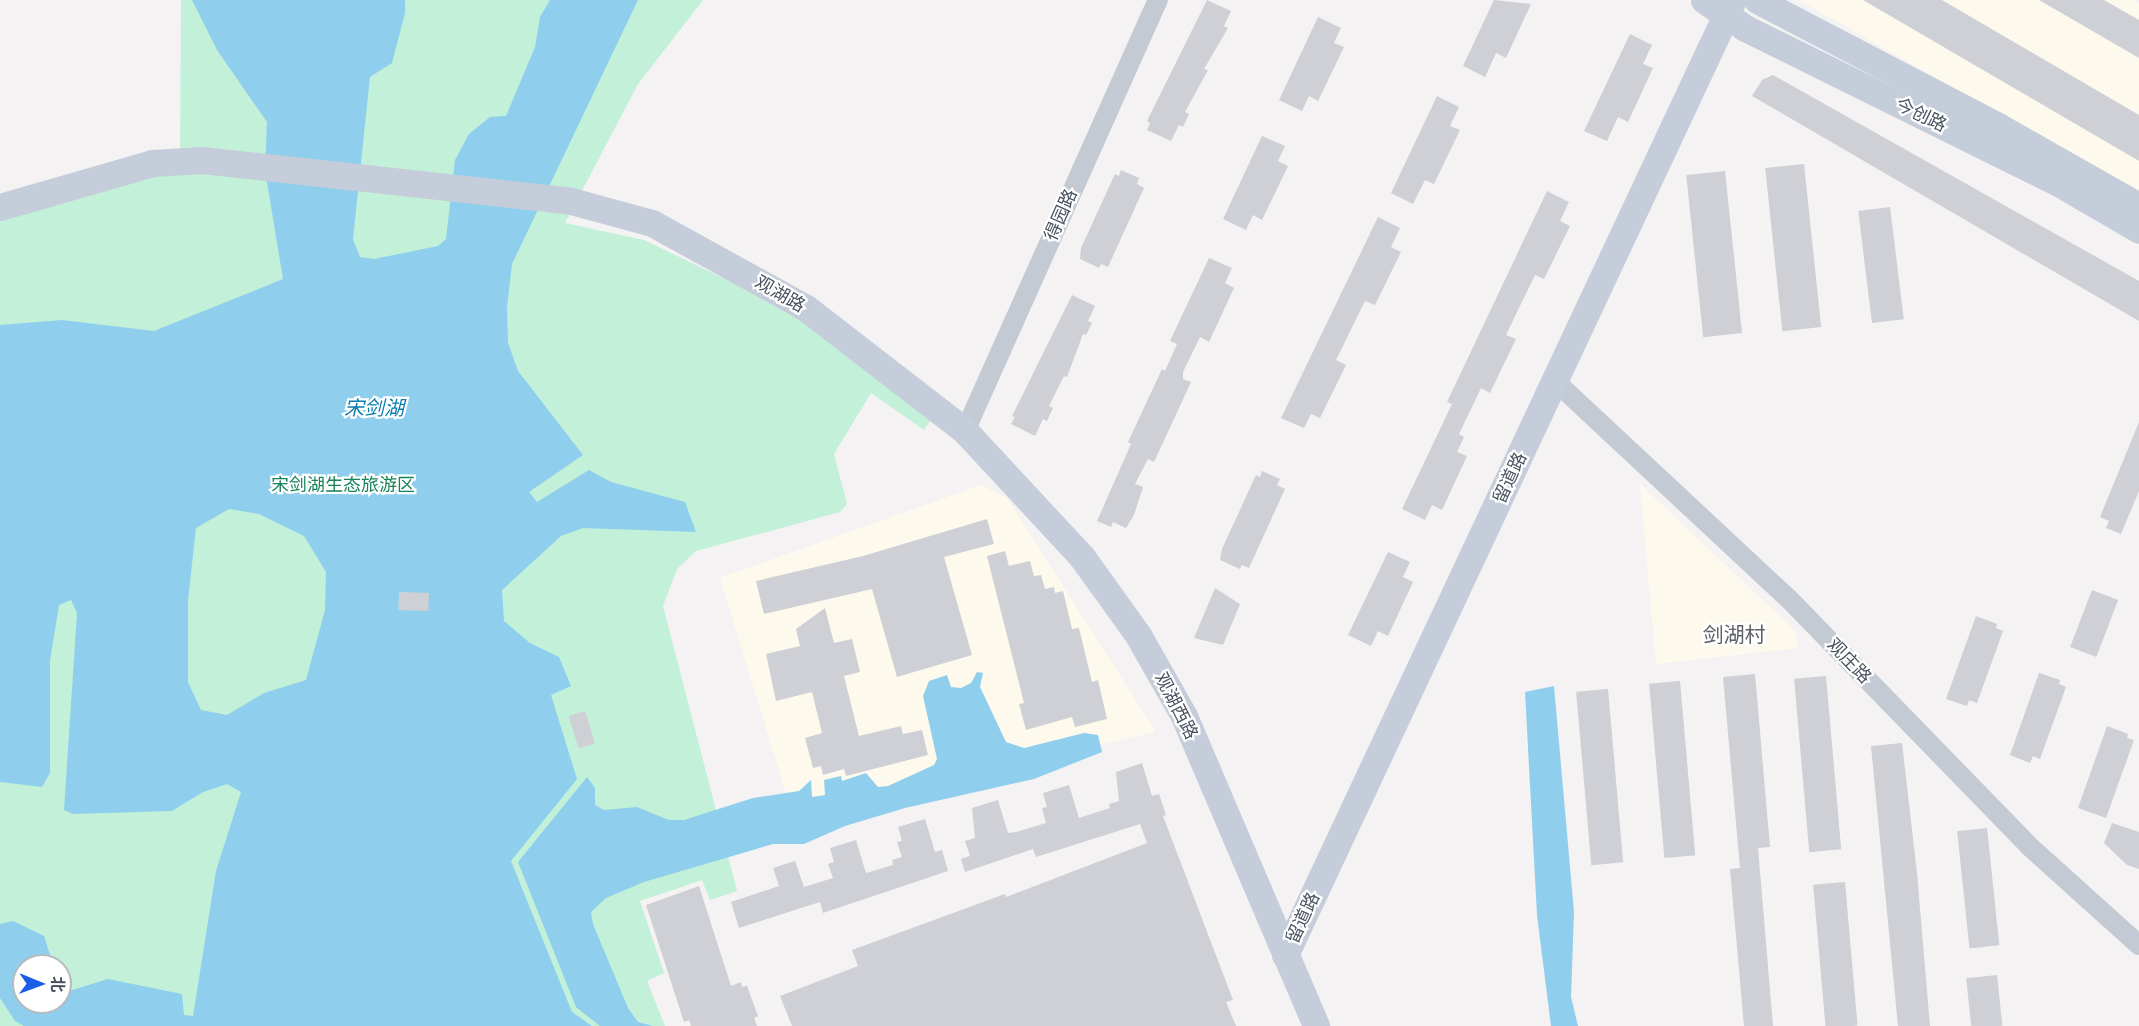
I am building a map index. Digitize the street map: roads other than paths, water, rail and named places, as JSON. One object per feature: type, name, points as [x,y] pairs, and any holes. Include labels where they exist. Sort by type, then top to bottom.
[{"type":"street","name":"得园路","points":[[965,431],[1158,0]]},
{"type":"street","name":"今创路","points":[[1704,0],[1730,8],[2057,182],[2139,230]]},
{"type":"street","name":"今创路","points":[[1757,0],[1998,126],[2139,206]]},
{"type":"street","name":"留道路","points":[[1285,955],[1730,8]]},
{"type":"street","name":"观湖路","points":[[0,207],[152,164],[202,160],[257,164],[571,201],[652,223],[806,308],[965,431]]},
{"type":"street","name":"观庄路","points":[[1555,381],[1788,598],[2029,846],[2139,945]]},
{"type":"street","name":"观湖西路","points":[[965,431],[1082,557],[1138,634],[1184,716],[1316,1026]]},
{"type":"water","name":"宋剑湖","points":[[192,0],[405,0],[405,13],[392,63],[370,77],[353,239],[360,257],[374,259],[438,246],[446,239],[455,160],[469,134],[490,117],[506,116],[535,47],[540,17],[550,0],[638,0],[512,264],[507,307],[508,343],[518,371],[583,455],[529,492],[537,502],[589,470],[611,482],[685,502],[696,532],[583,528],[561,536],[502,590],[504,621],[530,643],[559,657],[571,686],[551,695],[577,779],[511,861],[572,1012],[592,1026],[24,1026],[15,1021],[0,998],[0,924],[13,921],[44,936],[50,954],[12,954],[12,1014],[72,1014],[72,990],[108,979],[182,994],[184,1015],[193,1016],[216,871],[241,792],[227,784],[203,792],[172,811],[73,814],[64,810],[77,613],[71,600],[59,605],[50,661],[50,773],[42,787],[0,782],[0,325],[62,320],[154,331],[283,279],[265,170],[267,122],[217,50]],"holes":[[[229,509],[259,514],[304,536],[326,572],[325,610],[306,680],[264,693],[227,715],[201,710],[188,682],[188,600],[196,528]]]},
{"type":"water","points":[[977,672],[983,673],[980,687],[1006,742],[1024,748],[1084,733],[1098,735],[1102,752],[1034,779],[905,808],[845,826],[804,844],[773,844],[644,882],[606,898],[591,912],[593,924],[628,1008],[638,1022],[653,1026],[600,1026],[576,1007],[518,862],[587,777],[595,788],[595,805],[604,810],[637,807],[669,820],[684,820],[753,798],[799,791],[811,780],[812,797],[825,795],[824,780],[841,776],[842,781],[866,773],[878,787],[888,786],[934,765],[937,759],[923,696],[929,681],[947,675],[951,687],[961,688],[971,683]]},
{"type":"water","points":[[1554,686],[1574,912],[1571,997],[1578,1026],[1551,1026],[1537,915],[1525,692]]},
{"type":"district","name":"剑湖村","points":[[1734,634]]},
{"type":"park label","name":"宋剑湖生态旅游区","points":[[343,485]]}]
